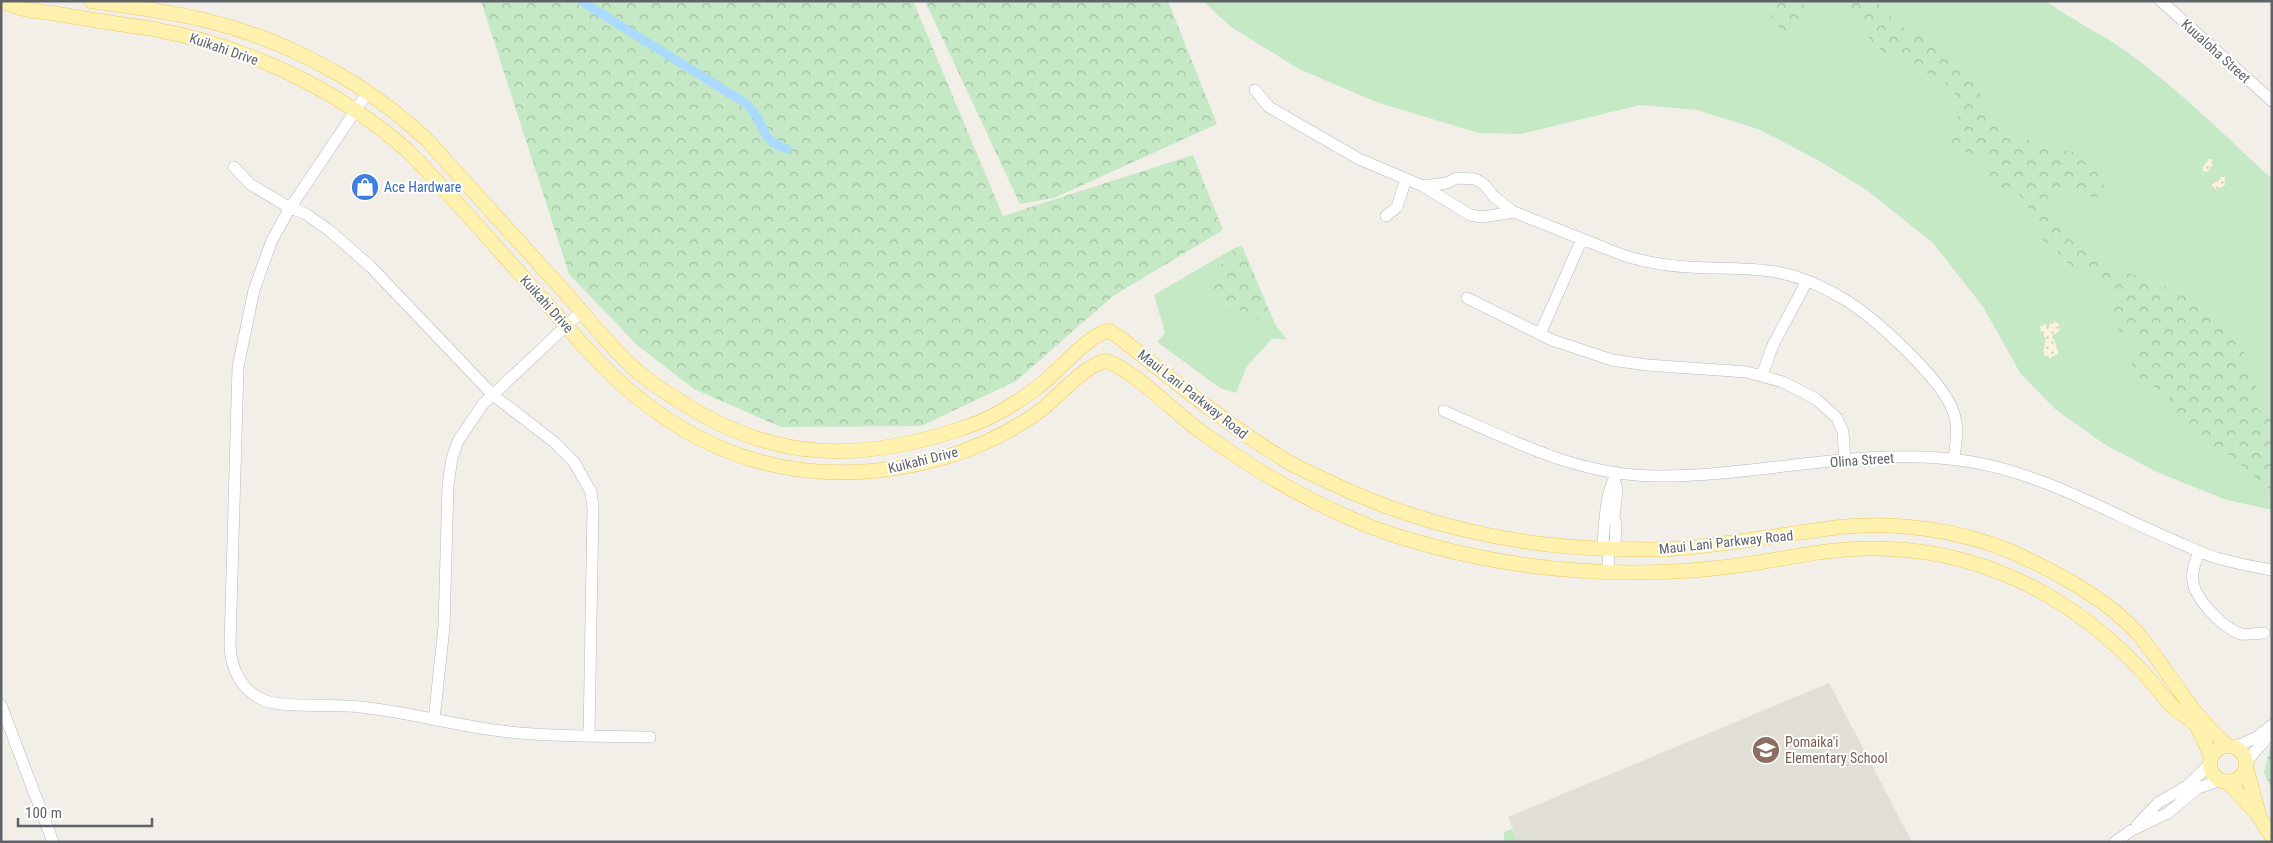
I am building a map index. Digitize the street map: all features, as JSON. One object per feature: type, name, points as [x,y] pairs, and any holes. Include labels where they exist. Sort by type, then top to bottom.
[{"type":"main road","name":"Kuikahi Drive","points":[[4,1],[9,5],[36,11],[178,34],[220,46],[312,84],[357,111],[383,129],[407,150],[613,376],[643,402],[667,419],[721,449],[764,464],[793,470],[825,472],[884,470],[950,455],[991,439],[1023,422],[1057,398],[1093,366],[1105,361]]},
{"type":"main road","name":"Kuikahi Drive","points":[[91,1],[158,10],[241,30],[317,63],[368,92],[406,120],[427,140],[637,371],[709,420],[742,435],[773,444],[825,452],[869,451],[902,446],[966,428],[1006,409],[1038,388],[1096,335],[1109,331]]},
{"type":"main road","name":"Maui Lani Parkway Road","points":[[1109,331],[1120,336],[1217,416],[1283,459],[1355,495],[1432,522],[1508,540],[1588,549],[1668,550],[1862,526],[1926,529],[1968,537],[2009,551],[2047,568],[2084,590],[2136,632],[2196,714],[2212,733],[2232,747]]},
{"type":"main road","name":"Maui Lani Parkway Road","points":[[1105,361],[1122,368],[1199,430],[1272,479],[1332,510],[1394,535],[1459,554],[1526,565],[1608,572],[1705,570],[1839,550],[1878,548],[1916,551],[1955,558],[1992,569],[2028,583],[2063,603],[2114,642],[2175,708],[2194,724],[2211,760]]},
{"type":"main road","points":[[2260,818],[2242,753],[2232,747],[2218,749],[2211,760],[2213,773],[2224,781],[2260,818],[2272,837]]},
{"type":"main road","points":[[2224,781],[2241,776],[2246,765]]},
{"type":"street","name":"Kuualoha Street","points":[[2160,1],[2272,101]]},
{"type":"street","points":[[1255,90],[1269,107],[1359,159],[1422,186],[1470,215],[1482,217],[1514,212]]},
{"type":"street","points":[[368,92],[290,208],[272,240],[254,290],[238,367],[230,658],[238,678],[254,694],[266,701],[276,703],[360,706],[512,732],[650,737]]},
{"type":"street","points":[[234,167],[250,184],[290,208],[306,214],[351,249],[493,395],[554,442],[582,472],[591,492],[593,508],[589,735]]},
{"type":"street","points":[[1422,186],[1447,184],[1456,178],[1475,180],[1485,185],[1494,196],[1514,212],[1625,256],[1658,264],[1774,272],[1807,281],[1843,298],[1888,334],[1940,388],[1954,411],[1957,431],[1954,459]]},
{"type":"street","points":[[1386,216],[1397,207],[1406,179]]},
{"type":"street","points":[[1540,334],[1582,239]]},
{"type":"street","points":[[1762,375],[1773,345],[1807,281]]},
{"type":"street","points":[[1467,298],[1540,334],[1578,350],[1647,366],[1732,370],[1762,375],[1797,389],[1816,399],[1837,418],[1843,432],[1845,461]]},
{"type":"street","points":[[434,720],[444,627],[449,471],[452,458],[466,428],[483,404],[582,311]]},
{"type":"street","name":"Olina Street","points":[[1444,411],[1547,456],[1615,476],[1684,475],[1845,461],[1917,457],[1954,459],[2019,473],[2216,558],[2272,570]]},
{"type":"street","points":[[1608,572],[1609,549],[1603,543],[1604,525],[1609,489],[1615,476]]},
{"type":"street","points":[[2199,551],[2192,580],[2196,595],[2200,601],[2241,634],[2264,633]]},
{"type":"street","points":[[1,706],[53,842]]},
{"type":"street","points":[[2232,747],[2256,737],[2272,725]]},
{"type":"street","points":[[2246,765],[2272,732]]},
{"type":"street","points":[[2132,830],[2158,803],[2187,786],[2211,760]]},
{"type":"street","points":[[2115,842],[2132,830],[2168,813],[2198,788],[2224,781]]},
{"type":"shaded area","name":"Pomaika'i Elementary School","points":[[1829,683],[1912,842],[1518,842],[1508,817]]},
{"type":"green space","points":[[481,1],[913,1],[1003,216],[1193,155],[1223,230],[1113,296],[1016,381],[921,426],[781,427],[694,389],[637,345],[569,274]]},
{"type":"green space","points":[[925,1],[1168,1],[1217,124],[1054,198],[1020,204]]},
{"type":"green space","points":[[1203,1],[2046,1],[2064,14],[2112,42],[2161,78],[2272,179],[2272,510],[2224,499],[2157,472],[2104,444],[2055,409],[2020,373],[1984,308],[1933,243],[1868,191],[1816,159],[1758,129],[1697,110],[1640,105],[1521,134],[1479,133],[1376,102],[1299,69],[1231,27]]},
{"type":"green space","points":[[1761,1],[1805,1],[1795,36],[1782,32]]},
{"type":"green space","points":[[1833,1],[1876,1],[1886,13],[1907,30],[1935,44],[1970,68],[1984,102],[2014,132],[2040,147],[2079,153],[2098,169],[2107,193],[2094,198],[2067,184],[2047,193],[2051,220],[2076,245],[2104,267],[2138,276],[2191,297],[2229,327],[2256,374],[2258,410],[2272,414],[2272,491],[2219,447],[2197,442],[2183,430],[2172,413],[2169,394],[2144,382],[2130,367],[2142,349],[2136,340],[2118,330],[2109,294],[2096,281],[2063,260],[2056,248],[2042,240],[2026,204],[2016,190],[1995,187],[1987,178],[1985,160],[1966,152],[1946,150],[1957,128],[1960,100],[1941,78],[1919,71],[1892,58],[1875,46],[1853,14]]},
{"type":"green space","points":[[1242,246],[1275,324],[1260,320],[1241,311],[1209,292],[1216,271],[1236,247]]},
{"type":"green space","points":[[1236,247],[1216,271],[1226,304],[1263,321],[1275,324],[1287,340],[1273,338],[1247,366],[1236,393],[1220,388],[1157,342],[1165,333],[1154,295]]},
{"type":"green space","points":[[2272,745],[2272,790],[2264,772]]},
{"type":"green space","points":[[1512,829],[1518,842],[1504,842],[1504,832]]},
{"type":"sand","points":[[2209,159],[2212,159],[2214,163],[2207,172],[2203,171],[2203,167]]},
{"type":"sand","points":[[2221,177],[2225,177],[2225,185],[2215,189],[2212,182],[2218,182]]},
{"type":"sand","points":[[2051,322],[2058,323],[2060,330],[2052,336],[2058,349],[2058,354],[2050,358],[2043,354],[2046,338],[2041,332],[2040,327],[2045,324],[2048,328]]},
{"type":"waterway","points":[[581,1],[745,103],[752,109],[766,135],[777,145],[787,149]]},
{"type":"place","name":"Ace Hardware","points":[[365,187]]},
{"type":"place","name":"Pomaika'i Elementary School","points":[[1766,750]]}]
